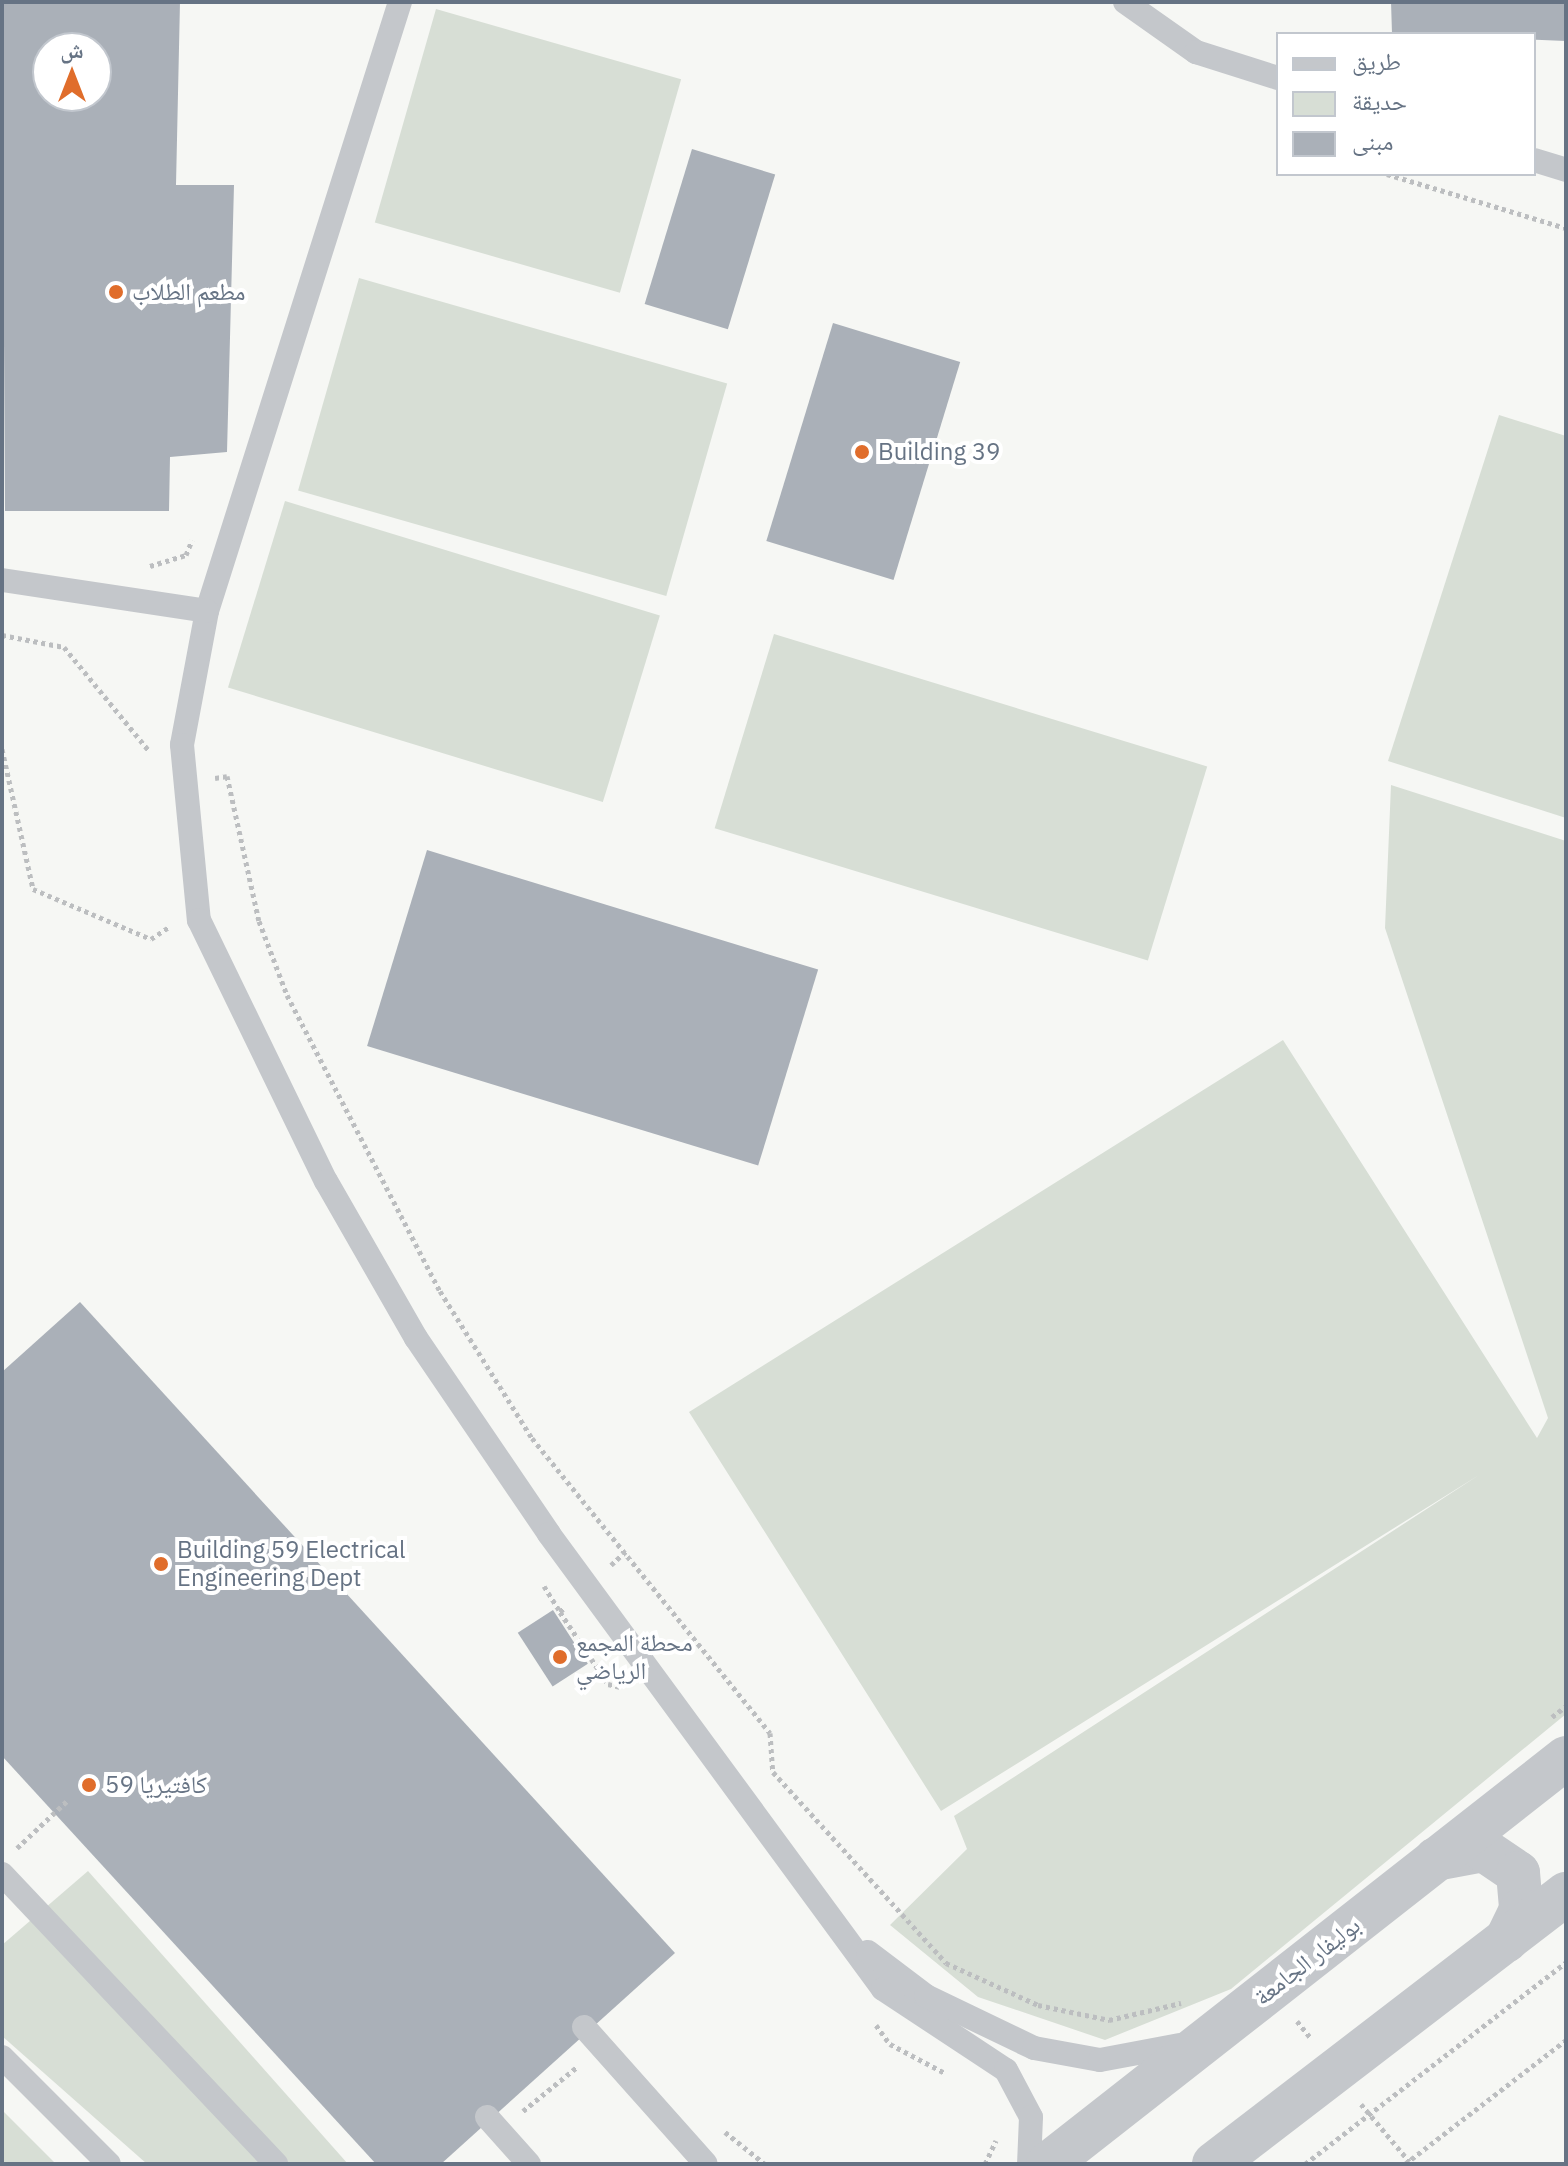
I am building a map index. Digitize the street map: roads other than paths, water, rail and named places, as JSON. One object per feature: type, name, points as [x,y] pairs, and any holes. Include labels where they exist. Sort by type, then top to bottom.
[{"type":"street","name":"بوليفار الجامعة","points":[[1048,2164],[1566,1758]]},
{"type":"street","points":[[1436,1859],[1484,1850],[1518,1873],[1521,1910],[1506,1941]]},
{"type":"street","points":[[1214,2164],[1252,2146],[1566,1894]]},
{"type":"lane","points":[[400,2],[207,611],[182,745],[199,920],[326,1181],[416,1338],[549,1534],[883,1989],[1006,2070],[1031,2117],[1029,2164]]},
{"type":"lane","points":[[1125,2],[1196,52],[1276,77]]},
{"type":"lane","points":[[1536,161],[1566,170]]},
{"type":"lane","points":[[2,580],[207,611]]},
{"type":"lane","points":[[2,1874],[276,2164]]},
{"type":"lane","points":[[837,1924],[926,1996],[993,2032],[1066,2057],[1161,2054],[1234,2020]]},
{"type":"lane","points":[[584,2027],[665,2125],[706,2164]]},
{"type":"lane","points":[[2,2057],[109,2164]]},
{"type":"lane","points":[[487,2117],[529,2164]]},
{"type":"lane","points":[[665,2125],[676,2164]]},
{"type":"place","name":"مطعم الطلاب","points":[[116,292]]},
{"type":"place","name":"Building 39","points":[[862,452]]},
{"type":"place","name":"Building 59 Electrical Engineering Dept","points":[[161,1564]]},
{"type":"place","name":"محطة المجمع الرياضي","points":[[560,1657]]},
{"type":"place","name":"كافتيريا 59","points":[[89,1785]]}]
